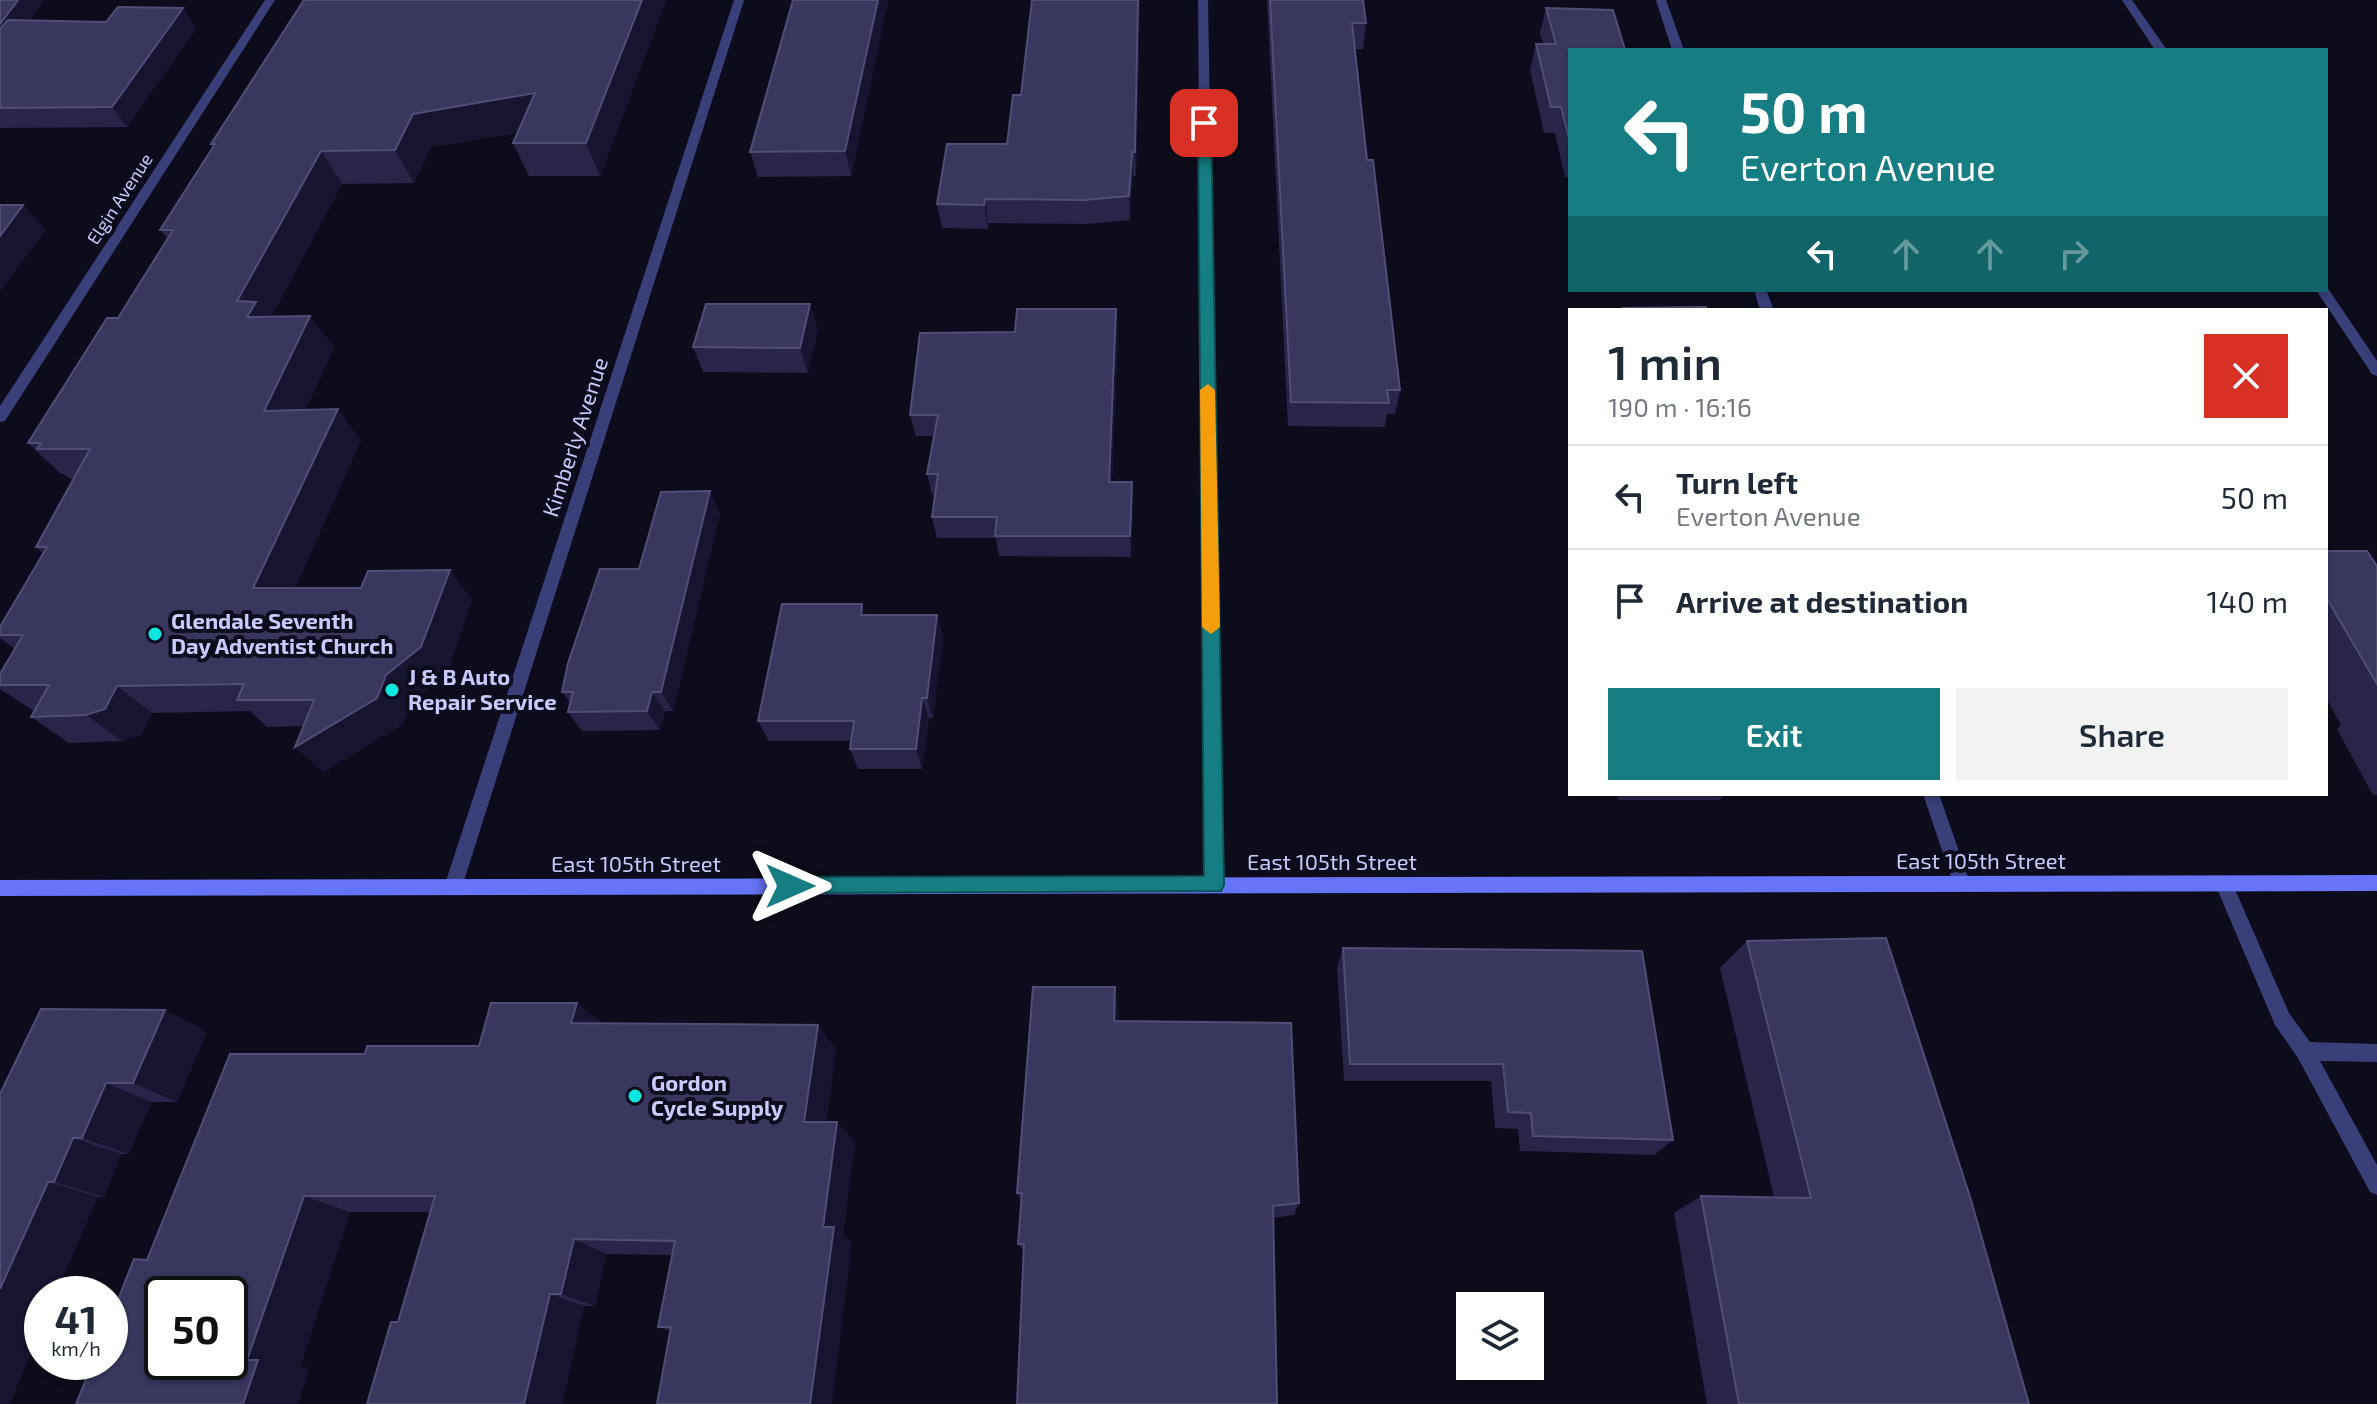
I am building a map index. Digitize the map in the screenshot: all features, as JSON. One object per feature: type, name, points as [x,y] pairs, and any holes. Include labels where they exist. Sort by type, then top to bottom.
[{"type":"main road","name":"East 105th Street","points":[[0,888],[2377,883]]},
{"type":"street","name":"Elgin Avenue","points":[[0,417],[270,0]]},
{"type":"street","name":"Kimberly Avenue","points":[[453,887],[739,0]]},
{"type":"street","points":[[1203,0],[1214,885]]},
{"type":"street","points":[[1661,0],[1677,48]]},
{"type":"street","points":[[2127,0],[2160,48]]},
{"type":"street","points":[[2323,292],[2377,371]]},
{"type":"street","points":[[1932,796],[1961,883]]},
{"type":"street","points":[[2224,884],[2282,1019],[2305,1051],[2377,1185]]},
{"type":"street","points":[[2305,1051],[2377,1053]]},
{"type":"building","points":[[0,0],[18,0],[0,24]]},
{"type":"building","points":[[304,0],[642,0],[586,143],[513,143],[535,93],[413,114],[395,150],[321,151],[237,301],[256,302],[247,317],[310,316],[264,411],[338,409],[253,588],[361,588],[368,571],[450,570],[421,647],[386,675],[377,698],[295,747],[314,700],[237,700],[244,684],[117,686],[105,709],[86,715],[31,717],[49,685],[0,685],[0,674],[23,635],[0,635],[0,627],[47,547],[36,547],[90,449],[37,449],[41,443],[28,443],[107,318],[118,318],[173,230],[160,230],[215,144],[211,144]]},
{"type":"building","points":[[793,0],[878,0],[845,151],[750,152]]},
{"type":"building","points":[[1032,0],[1138,0],[1135,152],[1132,152],[1129,196],[1084,200],[985,199],[984,205],[937,204],[947,144],[1007,144],[1013,95],[1021,95]]},
{"type":"building","points":[[1270,0],[1363,0],[1366,23],[1352,23],[1367,160],[1373,160],[1400,390],[1387,390],[1389,403],[1291,402]]},
{"type":"building","points":[[118,7],[183,8],[112,107],[0,108],[0,29],[8,20],[106,22]]},
{"type":"building","points":[[1546,8],[1613,10],[1624,48],[1568,48],[1568,134],[1561,107],[1551,107],[1536,44],[1556,44]]},
{"type":"building","points":[[0,205],[23,205],[0,236]]},
{"type":"building","points":[[706,304],[810,304],[800,348],[693,347]]},
{"type":"building","points":[[1706,307],[1706,308],[1623,308]]},
{"type":"building","points":[[1017,309],[1116,309],[1109,482],[1132,482],[1130,536],[995,536],[997,517],[932,517],[938,474],[927,474],[938,415],[910,415],[920,333],[1015,332]]},
{"type":"building","points":[[710,491],[661,692],[652,692],[647,711],[568,712],[573,692],[562,692],[568,663],[600,569],[639,569],[661,492]]},
{"type":"building","points":[[2328,551],[2367,551],[2377,566],[2377,684],[2328,600]]},
{"type":"building","points":[[782,604],[862,604],[861,615],[937,615],[927,698],[922,698],[916,749],[850,749],[854,721],[758,721]]},
{"type":"building","points":[[1886,938],[1971,1200],[2029,1404],[1739,1404],[1701,1196],[1811,1198],[1747,941]]},
{"type":"building","points":[[1343,948],[1642,951],[1673,1140],[1533,1136],[1531,1113],[1508,1112],[1503,1064],[1350,1064]]},
{"type":"building","points":[[1033,987],[1115,987],[1114,1021],[1291,1023],[1299,1203],[1273,1206],[1277,1404],[1017,1404],[1024,1244],[1018,1244],[1022,1193],[1017,1193]]},
{"type":"building","points":[[491,1003],[577,1003],[571,1023],[818,1025],[804,1122],[837,1122],[823,1227],[834,1227],[810,1404],[657,1404],[671,1327],[658,1327],[675,1241],[574,1239],[561,1294],[550,1294],[524,1404],[367,1404],[391,1322],[398,1322],[435,1196],[304,1196],[248,1357],[248,1276],[144,1276],[144,1380],[248,1380],[248,1360],[258,1360],[243,1404],[76,1404],[86,1380],[128,1380],[127,1276],[134,1259],[147,1260],[230,1054],[365,1054],[367,1046],[479,1046]]},
{"type":"building","points":[[41,1009],[165,1010],[133,1083],[106,1083],[82,1138],[73,1138],[54,1182],[48,1182],[0,1289],[0,1094]]},
{"type":"slow traffic","points":[[1208,390],[1211,627]]},
{"type":"place","name":"Glendale Seventh Day Adventist Church","points":[[155,634]]},
{"type":"place","name":"J & B Auto Repair Service","points":[[392,690]]},
{"type":"place","name":"Gordon Cycle Supply","points":[[635,1096]]},
{"type":"route","points":[[790,886],[1214,885],[1204,123]]}]
